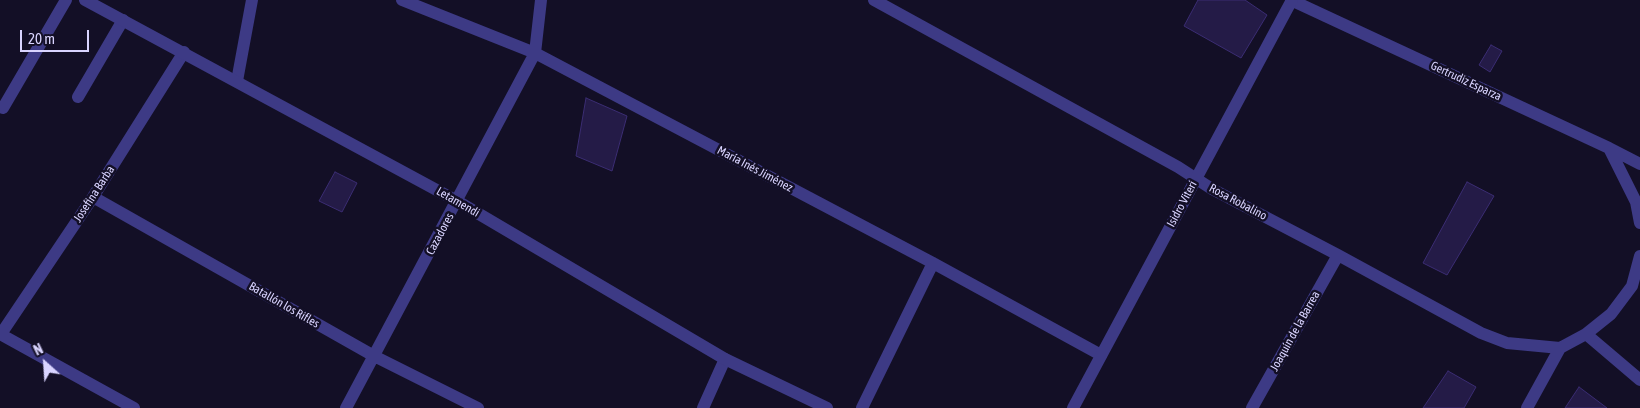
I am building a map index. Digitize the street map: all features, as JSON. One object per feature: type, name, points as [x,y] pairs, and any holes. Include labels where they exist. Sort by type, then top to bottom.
[{"type":"street","points":[[3,108],[66,0]]},
{"type":"street","name":"Letamendi","points":[[86,0],[457,201],[725,359],[827,408]]},
{"type":"street","points":[[237,81],[252,0]]},
{"type":"street","name":"María Inés Jiménez","points":[[402,0],[431,6],[535,53],[933,263],[1101,355]]},
{"type":"street","name":"Cazadores","points":[[346,408],[535,53],[541,0]]},
{"type":"street","name":"Rosa Robalino","points":[[874,0],[1196,178],[1212,189],[1338,254],[1480,333],[1507,343],[1560,348]]},
{"type":"street","name":"Isidro Viteri","points":[[1073,408],[1292,0]]},
{"type":"street","name":"Gertrudiz Esparza","points":[[1292,0],[1640,164]]},
{"type":"street","points":[[78,98],[123,20]]},
{"type":"street","name":"Josefina Barba","points":[[1,334],[93,197],[184,52]]},
{"type":"street","points":[[1609,148],[1636,202],[1640,224]]},
{"type":"street","name":"Batallón los Rifles","points":[[93,197],[374,356],[478,408]]},
{"type":"street","name":"Joaquín de la Barrea","points":[[1252,408],[1338,254]]},
{"type":"street","points":[[1527,408],[1560,348],[1586,334],[1611,314],[1632,286],[1640,256]]},
{"type":"street","points":[[862,408],[933,263]]},
{"type":"street","points":[[1,334],[134,408]]},
{"type":"street","points":[[1586,334],[1640,380]]},
{"type":"street","points":[[702,408],[725,359]]},
{"type":"building","points":[[1198,0],[1245,0],[1267,15],[1241,58],[1184,26]]},
{"type":"building","points":[[1491,45],[1502,51],[1490,72],[1479,65]]},
{"type":"building","points":[[586,98],[627,116],[612,171],[576,156]]},
{"type":"building","points":[[335,172],[357,183],[342,212],[319,201]]},
{"type":"building","points":[[1467,182],[1494,196],[1447,275],[1423,263]]},
{"type":"building","points":[[1448,371],[1476,387],[1464,408],[1423,408]]},
{"type":"building","points":[[1579,387],[1607,408],[1565,408]]}]
